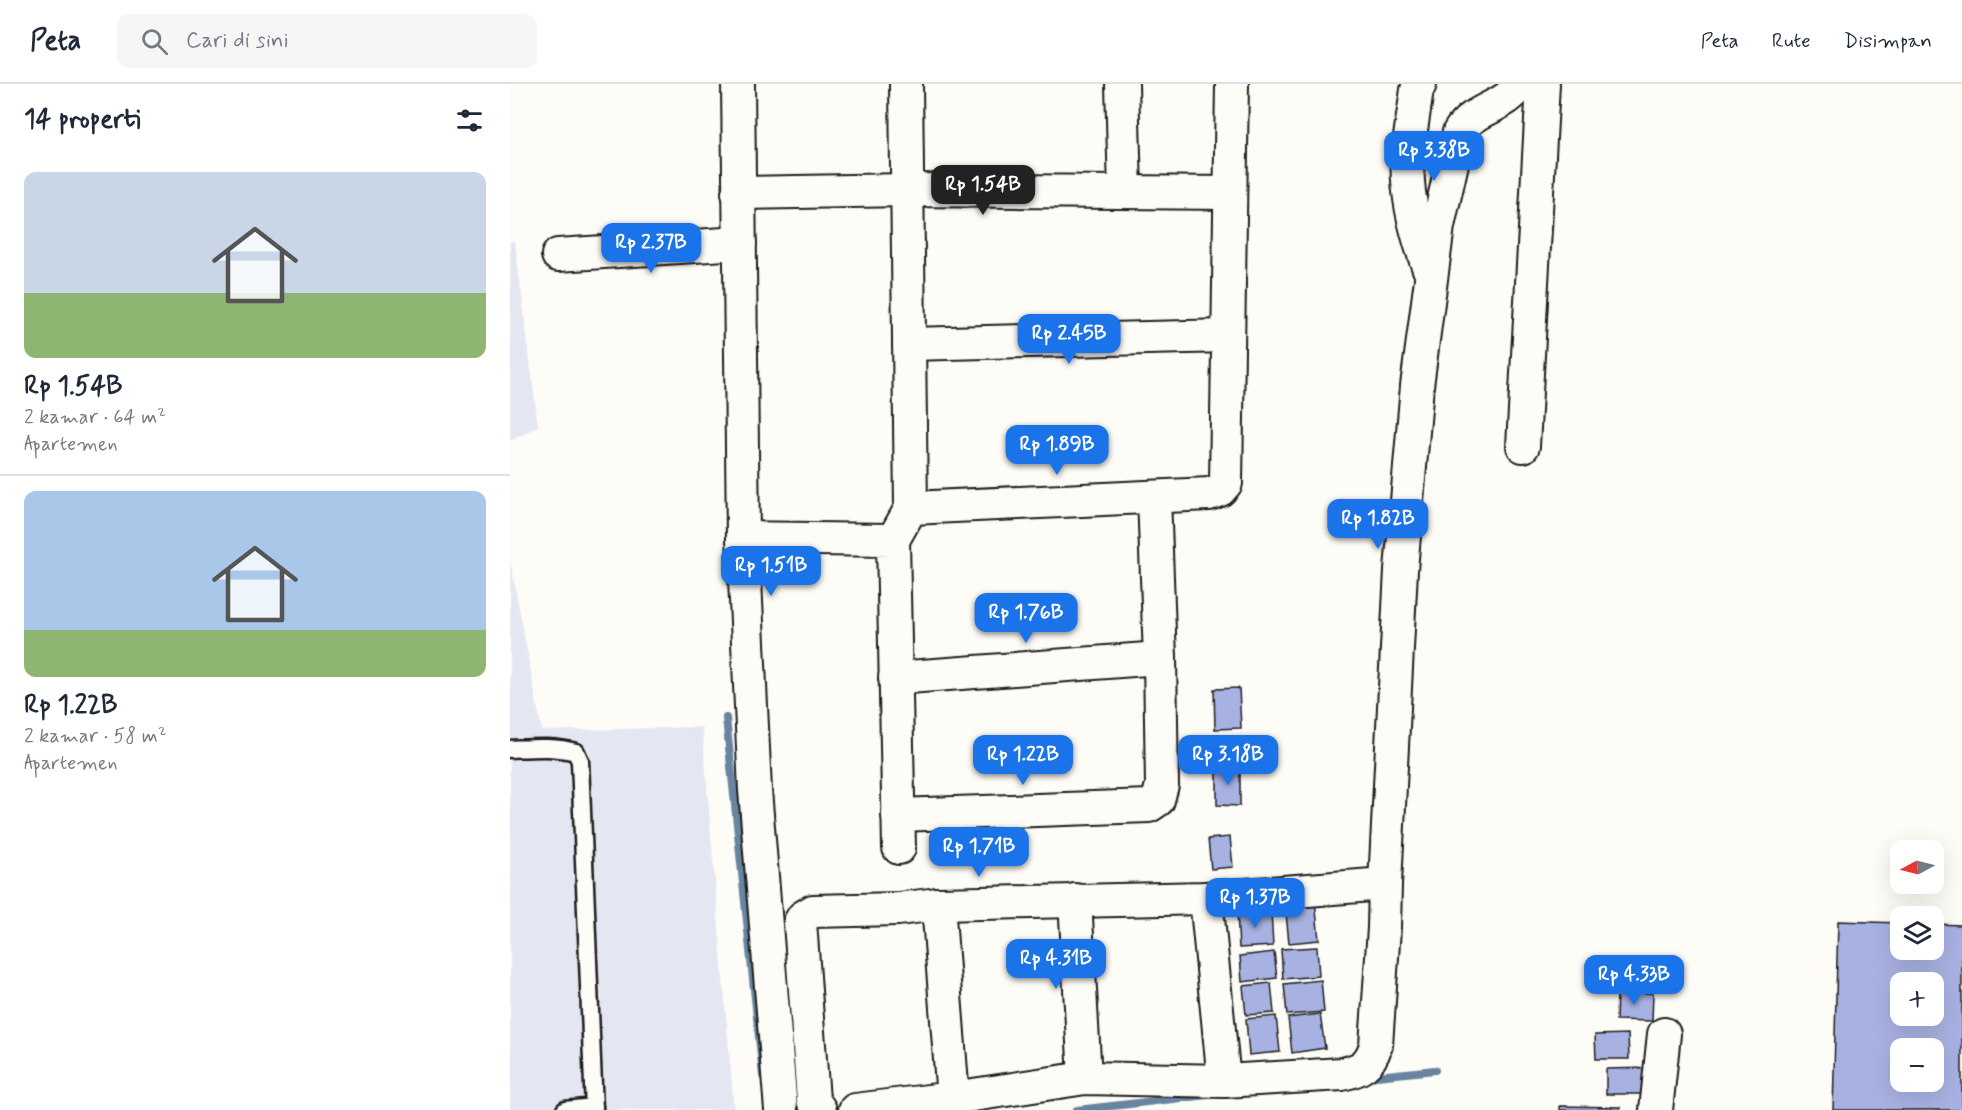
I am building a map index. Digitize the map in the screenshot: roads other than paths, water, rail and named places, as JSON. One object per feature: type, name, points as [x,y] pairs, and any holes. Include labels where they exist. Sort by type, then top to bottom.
[{"type":"street","points":[[738,84],[743,538],[754,790],[782,1110]]},
{"type":"street","points":[[899,848],[893,540],[911,507],[906,84]]},
{"type":"street","points":[[1122,84],[1125,192]]},
{"type":"street","points":[[911,507],[1154,497],[1215,492],[1226,483],[1232,84]]},
{"type":"street","points":[[1420,84],[1408,167],[1410,197],[1417,236],[1432,276]]},
{"type":"street","points":[[855,1110],[1085,1078],[1224,1081],[1342,1074],[1357,1071],[1373,1056],[1378,1022],[1384,928],[1384,884],[1401,570],[1418,386],[1438,225],[1459,132],[1464,124],[1474,116],[1508,98],[1520,84]]},
{"type":"street","points":[[1523,446],[1543,84]]},
{"type":"street","points":[[738,193],[908,190],[1229,193]]},
{"type":"street","points":[[558,255],[740,243]]},
{"type":"street","points":[[909,344],[1227,336]]},
{"type":"street","points":[[898,815],[1149,806],[1158,800],[1162,785],[1154,497]]},
{"type":"street","points":[[743,538],[893,540]]},
{"type":"street","points":[[895,678],[1160,658]]},
{"type":"street","points":[[820,1110],[813,1100],[800,922],[803,917],[813,911],[898,909],[938,904],[1206,898],[1384,884]]},
{"type":"street","points":[[1206,898],[1224,1081]]},
{"type":"street","points":[[1075,900],[1085,1078]]},
{"type":"street","points":[[938,904],[953,1098]]},
{"type":"street","points":[[1656,1110],[1664,1034]]},
{"type":"lane","points":[[510,749],[546,747],[563,749],[576,753],[580,760],[594,1108],[565,1110]]},
{"type":"waterway","points":[[726,718],[763,1076]]},
{"type":"waterway","points":[[1367,1077],[1435,1070]]},
{"type":"waterway","points":[[1077,1110],[1208,1095]]}]
